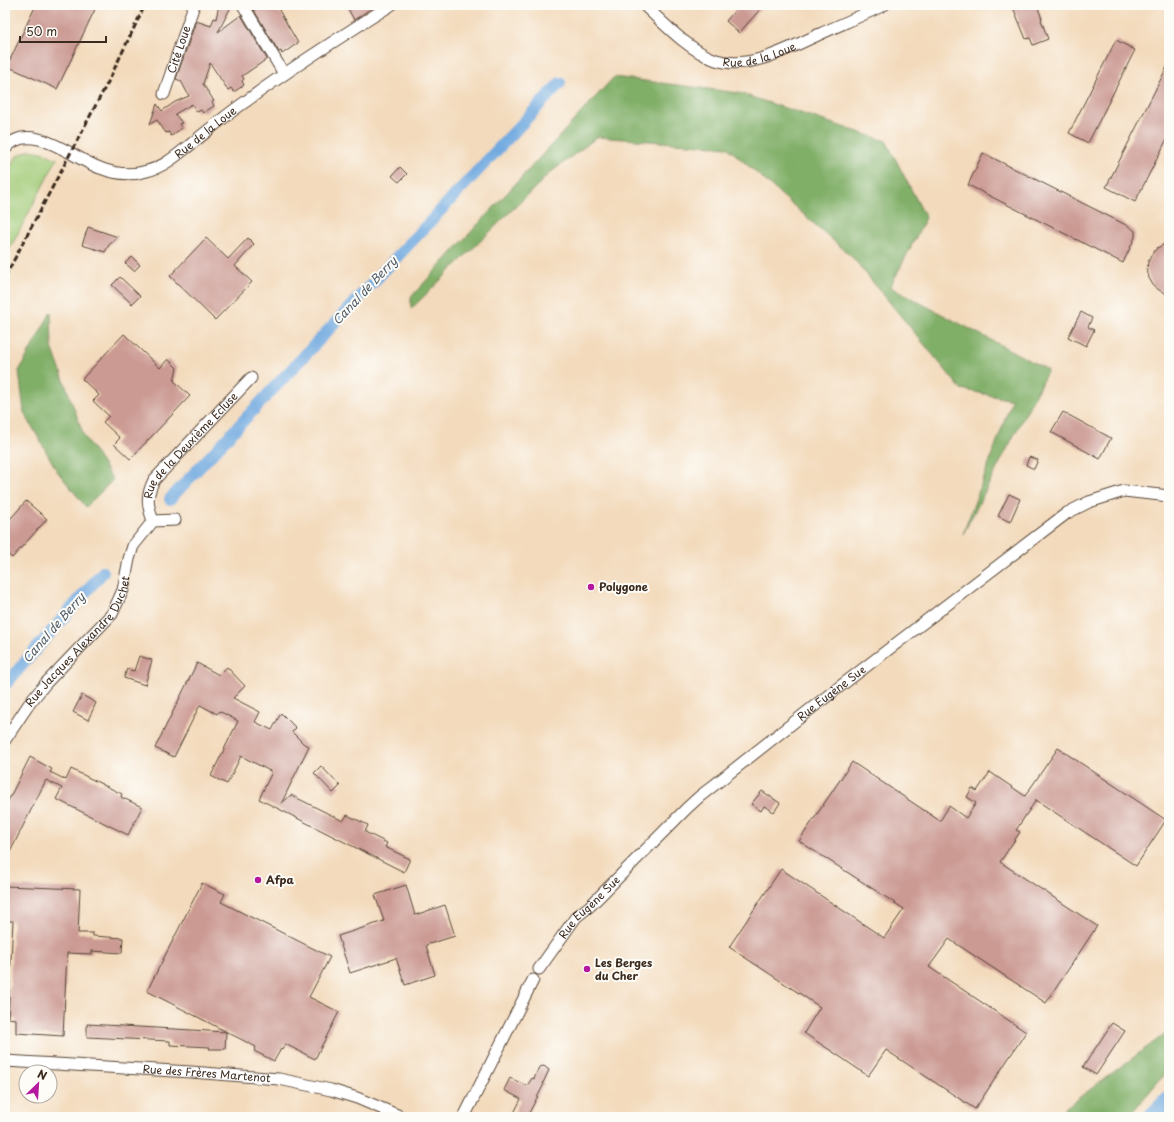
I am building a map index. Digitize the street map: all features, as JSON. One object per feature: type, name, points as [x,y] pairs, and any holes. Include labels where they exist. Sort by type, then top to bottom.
[{"type":"street","name":"Cité Loue","points":[[164,94],[194,5]]},
{"type":"street","points":[[243,5],[284,74]]},
{"type":"street","name":"Rue de la Loue","points":[[5,149],[12,142],[18,139],[33,137],[107,171],[128,174],[148,171],[171,160],[240,105],[284,74],[391,5]]},
{"type":"street","name":"Rue de la Loue","points":[[644,5],[675,33],[705,55],[724,62],[739,62],[756,60],[778,53],[884,5]]},
{"type":"street","name":"Rue de la Deuxième Ecluse","points":[[153,521],[149,509],[148,498],[154,480],[251,378]]},
{"type":"street","name":"Rue Eugène Sue","points":[[539,969],[576,917],[590,906],[691,804],[817,704],[1067,513],[1089,502],[1124,491],[1169,496]]},
{"type":"street","points":[[153,521],[176,520]]},
{"type":"street","name":"Rue Jacques Alexandre Duchet","points":[[5,740],[29,704],[46,683],[112,614],[123,590],[128,559],[133,546],[153,521]]},
{"type":"street","points":[[464,1117],[533,980]]},
{"type":"street","name":"Rue des Frères Martenot","points":[[5,1061],[191,1072],[279,1079],[331,1090],[357,1098],[402,1117]]},
{"type":"green space","points":[[614,77],[739,93],[886,141],[926,218],[890,287],[1048,370],[963,534],[1012,400],[961,389],[853,258],[727,147],[597,137],[550,173],[411,309],[411,297]]},
{"type":"green space","points":[[30,150],[42,152],[57,159],[5,258],[5,175],[17,156]]},
{"type":"green space","points":[[51,312],[52,347],[84,436],[113,480],[86,507],[57,471],[24,412],[19,371]]},
{"type":"green space","points":[[1169,1031],[1169,1069],[1128,1117],[1061,1117],[1065,1108]]},
{"type":"building","points":[[36,5],[97,5],[57,89],[7,66]]},
{"type":"building","points":[[219,5],[232,5],[218,32],[241,15],[267,59],[242,76],[244,79],[242,81],[244,85],[234,92],[231,88],[228,90],[210,63],[203,84],[214,101],[212,102],[214,106],[203,113],[201,110],[197,112],[192,104],[175,114],[182,123],[179,124],[182,128],[171,136],[169,132],[166,133],[157,120],[150,124],[157,104],[162,111],[175,102],[189,96],[181,81],[176,79],[196,21],[211,26],[214,18],[216,19]]},
{"type":"building","points":[[255,5],[276,5],[298,43],[282,54],[281,51],[279,52],[252,7]]},
{"type":"building","points":[[346,5],[376,5],[354,20]]},
{"type":"building","points":[[740,5],[764,5],[739,33],[726,21]]},
{"type":"building","points":[[1012,5],[1037,5],[1048,39],[1033,45],[1030,38],[1026,39]]},
{"type":"building","points":[[1116,40],[1135,50],[1088,143],[1069,133]]},
{"type":"building","points":[[1169,63],[1169,135],[1135,202],[1106,187]]},
{"type":"building","points":[[983,153],[1130,227],[1135,231],[1135,237],[1123,263],[968,185]]},
{"type":"building","points":[[400,167],[407,174],[399,182],[392,176]]},
{"type":"building","points":[[88,227],[118,237],[109,245],[105,252],[82,245]]},
{"type":"building","points":[[206,238],[228,259],[248,238],[254,244],[235,266],[252,282],[215,320],[170,276]]},
{"type":"building","points":[[1169,242],[1169,295],[1153,285],[1147,270],[1148,262],[1152,254],[1157,248]]},
{"type":"building","points":[[132,257],[140,265],[134,271],[125,263]]},
{"type":"building","points":[[120,277],[140,296],[132,304],[112,285]]},
{"type":"building","points":[[1081,312],[1092,318],[1088,327],[1094,330],[1086,346],[1068,337]]},
{"type":"building","points":[[124,334],[160,368],[168,359],[177,368],[174,381],[190,396],[130,459],[114,444],[120,438],[103,422],[109,416],[93,401],[99,395],[82,379]]},
{"type":"building","points":[[1063,412],[1111,438],[1100,459],[1051,432]]},
{"type":"building","points":[[1029,457],[1038,460],[1034,469],[1026,465]]},
{"type":"building","points":[[1009,494],[1020,499],[1010,522],[998,516]]},
{"type":"building","points":[[26,501],[47,519],[12,558],[5,552],[5,525]]},
{"type":"building","points":[[139,656],[152,660],[145,685],[124,678],[127,669],[134,671]]},
{"type":"building","points":[[197,663],[219,675],[227,667],[245,686],[233,698],[260,712],[255,722],[272,730],[281,713],[296,728],[292,732],[304,744],[309,746],[281,804],[291,795],[343,821],[347,815],[368,825],[365,832],[387,843],[385,847],[410,859],[404,872],[259,799],[272,772],[241,756],[227,784],[211,776],[238,721],[219,711],[217,714],[200,705],[174,757],[155,748]]},
{"type":"building","points":[[82,695],[96,703],[88,720],[73,712]]},
{"type":"building","points":[[1058,748],[1166,820],[1136,866],[1036,800],[1016,830],[1020,832],[1000,862],[1097,926],[1046,1003],[949,939],[929,967],[1026,1032],[975,1109],[886,1050],[868,1076],[804,1033],[820,1007],[729,947],[781,869],[884,938],[904,909],[799,841],[852,762],[940,821],[949,806],[966,818],[976,803],[967,797],[972,788],[977,791],[990,772],[1025,796]]},
{"type":"building","points":[[30,757],[52,769],[50,772],[66,780],[71,769],[122,794],[121,797],[142,807],[128,835],[56,799],[62,788],[46,780],[5,862],[5,807]]},
{"type":"building","points":[[321,766],[340,786],[333,793],[314,773]]},
{"type":"building","points":[[762,791],[780,803],[774,812],[764,806],[761,811],[751,804]]},
{"type":"building","points":[[202,883],[225,894],[221,902],[330,957],[309,997],[339,1012],[315,1059],[285,1044],[274,1061],[254,1051],[256,1047],[147,991]]},
{"type":"building","points":[[406,885],[415,915],[445,905],[455,936],[426,945],[435,975],[405,985],[396,958],[350,973],[338,936],[384,921],[375,895]]},
{"type":"building","points":[[5,886],[80,889],[78,933],[93,933],[93,936],[123,938],[122,953],[92,951],[92,954],[67,953],[63,1036],[16,1033],[16,1019],[8,1018],[13,921],[5,921]]},
{"type":"building","points":[[1112,1023],[1125,1031],[1096,1075],[1083,1067]]},
{"type":"building","points":[[87,1024],[226,1032],[225,1049],[170,1045],[170,1041],[87,1037]]},
{"type":"building","points":[[544,1066],[549,1070],[543,1083],[544,1084],[527,1117],[512,1117],[521,1099],[504,1090],[510,1078],[527,1086],[532,1078],[534,1079],[539,1067]]},
{"type":"waterway","name":"Canal de Berry","points":[[170,499],[560,83]]},
{"type":"waterway","name":"Canal de Berry","points":[[5,685],[103,572]]},
{"type":"waterway","points":[[1154,1117],[1169,1102]]},
{"type":"railway","points":[[5,277],[108,82],[145,5]]},
{"type":"place","name":"Polygone","points":[[591,587]]},
{"type":"place","name":"Afpa","points":[[258,880]]},
{"type":"place","name":"Les Berges du Cher","points":[[587,969]]}]
